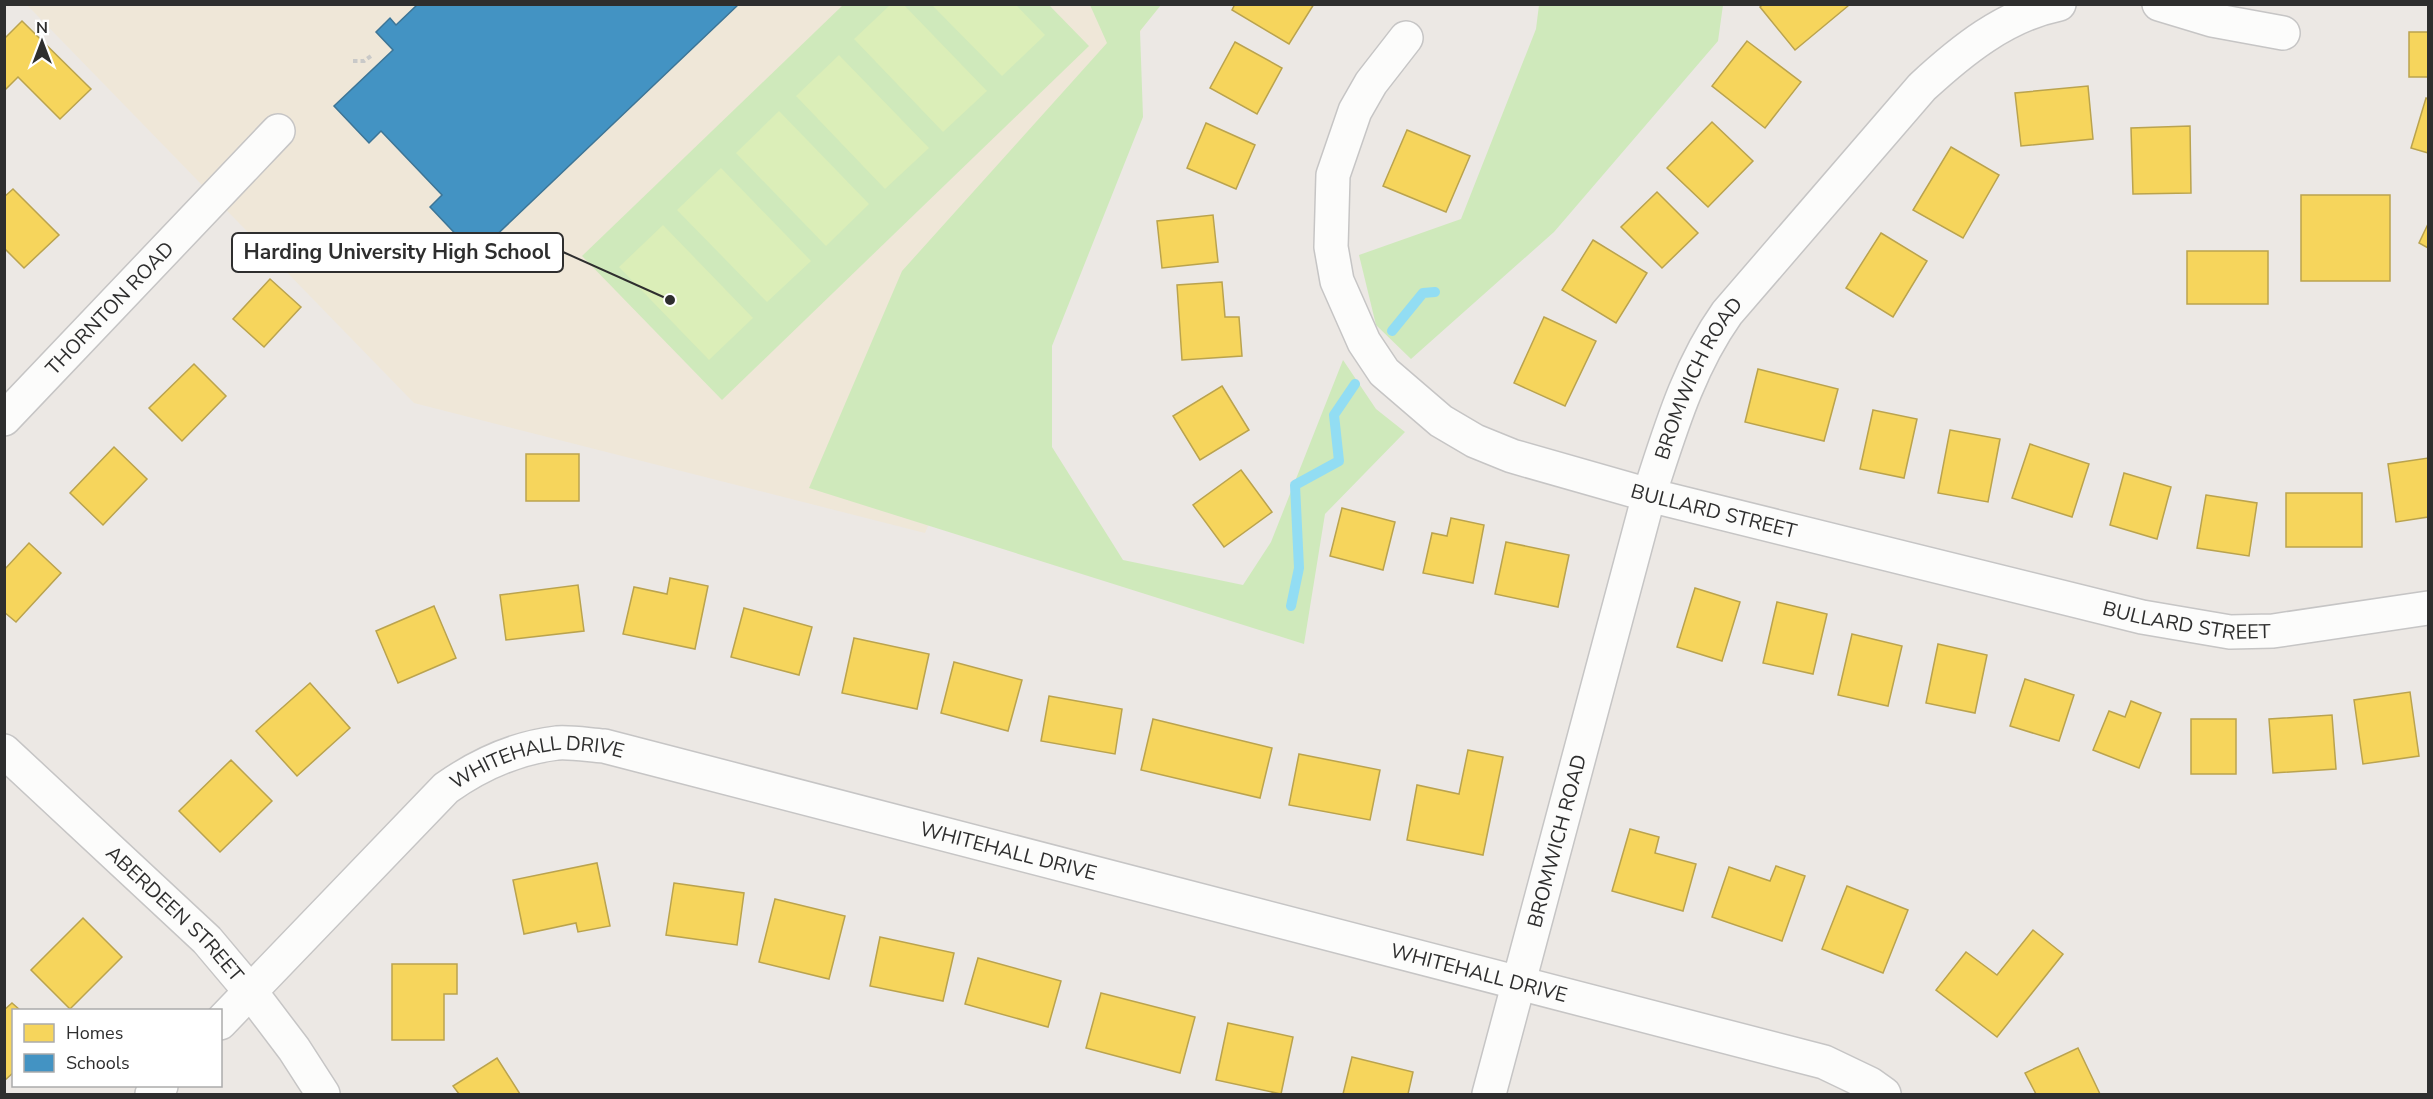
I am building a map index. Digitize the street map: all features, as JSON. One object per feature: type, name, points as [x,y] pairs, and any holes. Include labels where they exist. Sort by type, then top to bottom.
[{"type":"street","name":"BROMWICH ROAD","points":[[1489,1095],[1649,495],[1681,397],[1708,340],[1727,313],[1929,81],[1981,38],[2013,20],[2059,4]]},
{"type":"street","points":[[2159,4],[2212,20],[2283,33]]},
{"type":"street","name":"BULLARD STREET","points":[[1406,38],[1371,83],[1355,111],[1333,175],[1331,247],[1337,281],[1364,342],[1384,372],[1441,421],[1476,441],[1512,456],[1649,495],[2142,617],[2230,632],[2273,631],[2428,608]]},
{"type":"street","name":"THORNTON ROAD","points":[[8,406],[278,131]]},
{"type":"street","name":"WHITEHALL DRIVE","points":[[222,1021],[446,788],[474,768],[515,751],[559,743],[604,746],[1824,1062],[1870,1084],[1884,1095]]},
{"type":"street","name":"ABERDEEN STREET","points":[[4,751],[207,940],[294,1049],[323,1095]]},
{"type":"path","points":[[353,61],[364,60],[370,56]]},
{"type":"shaded area","points":[[27,5],[1152,5],[925,533],[414,403]]},
{"type":"green space","points":[[843,5],[1049,5],[1089,46],[722,400],[582,256]]},
{"type":"green space","points":[[890,5],[904,5],[987,91],[943,132],[854,39]]},
{"type":"green space","points":[[932,5],[1016,5],[1045,35],[1002,76]]},
{"type":"green space","points":[[1090,5],[1161,5],[1140,31],[1143,117],[1052,346],[1052,447],[1123,560],[1243,585],[1271,542],[1343,360],[1376,409],[1405,432],[1325,514],[1304,644],[809,488],[902,271],[1107,43]]},
{"type":"green space","points":[[1539,5],[1723,5],[1718,41],[1554,232],[1411,359],[1376,325],[1359,255],[1461,219],[1536,29]]},
{"type":"green space","points":[[839,55],[929,148],[885,189],[796,96]]},
{"type":"green space","points":[[779,111],[869,204],[826,246],[736,153]]},
{"type":"green space","points":[[721,168],[811,261],[767,302],[677,210]]},
{"type":"green space","points":[[663,225],[753,318],[709,360],[619,267]]},
{"type":"building: Homes","points":[[1235,4],[1314,4],[1289,44],[1232,10]]},
{"type":"building: Homes","points":[[1763,4],[1848,4],[1848,6],[1795,50],[1760,7]]},
{"type":"building: Homes","points":[[22,21],[91,89],[60,119],[18,77],[4,91],[4,39]]},
{"type":"building: Homes","points":[[2409,32],[2428,32],[2428,77],[2409,77]]},
{"type":"building: Homes","points":[[1747,41],[1801,82],[1765,128],[1712,86]]},
{"type":"building: Homes","points":[[1235,42],[1282,68],[1257,114],[1210,88]]},
{"type":"building: Homes","points":[[2088,86],[2093,139],[2021,146],[2015,93]]},
{"type":"building: Homes","points":[[2426,98],[2428,99],[2428,153],[2411,148]]},
{"type":"building: Homes","points":[[1712,122],[1753,161],[1708,207],[1667,168]]},
{"type":"building: Homes","points":[[1206,123],[1255,145],[1236,189],[1187,168]]},
{"type":"building: Homes","points":[[2190,126],[2191,193],[2133,194],[2131,128]]},
{"type":"building: Homes","points":[[1407,130],[1470,156],[1446,212],[1383,186]]},
{"type":"building: Homes","points":[[1951,147],[1999,175],[1963,238],[1913,210]]},
{"type":"building: Homes","points":[[13,189],[59,235],[24,268],[4,248],[4,197]]},
{"type":"building: Homes","points":[[1657,192],[1698,233],[1662,268],[1621,227]]},
{"type":"building: Homes","points":[[2301,195],[2390,195],[2390,281],[2301,281]]},
{"type":"building: Homes","points":[[1213,215],[1218,262],[1162,268],[1157,221]]},
{"type":"building: Homes","points":[[2428,224],[2428,248],[2419,243]]},
{"type":"building: Homes","points":[[1881,233],[1927,261],[1893,317],[1846,288]]},
{"type":"building: Homes","points":[[1593,240],[1647,273],[1616,323],[1562,290]]},
{"type":"building: Homes","points":[[2187,251],[2268,251],[2268,304],[2187,304]]},
{"type":"building: Homes","points":[[270,279],[301,307],[264,347],[233,319]]},
{"type":"building: Homes","points":[[1222,282],[1225,317],[1239,317],[1242,356],[1182,360],[1177,285]]},
{"type":"building: Homes","points":[[1544,317],[1596,341],[1565,406],[1514,383]]},
{"type":"building: Homes","points":[[194,364],[226,396],[182,441],[149,408]]},
{"type":"building: Homes","points":[[1758,369],[1838,389],[1824,441],[1745,422]]},
{"type":"building: Homes","points":[[1222,386],[1249,430],[1200,460],[1173,416]]},
{"type":"building: Homes","points":[[1873,410],[1917,419],[1904,478],[1860,469]]},
{"type":"building: Homes","points":[[1950,430],[2000,439],[1988,502],[1938,493]]},
{"type":"building: Homes","points":[[2030,444],[2089,464],[2072,517],[2012,498]]},
{"type":"building: Homes","points":[[114,447],[147,479],[103,525],[70,493]]},
{"type":"building: Homes","points":[[526,454],[579,454],[579,501],[526,501]]},
{"type":"building: Homes","points":[[2428,458],[2428,517],[2396,522],[2388,464]]},
{"type":"building: Homes","points":[[1241,470],[1272,512],[1224,547],[1193,505]]},
{"type":"building: Homes","points":[[2124,473],[2171,487],[2157,539],[2110,525]]},
{"type":"building: Homes","points":[[2286,493],[2362,493],[2362,547],[2286,547]]},
{"type":"building: Homes","points":[[2206,495],[2257,503],[2249,556],[2197,548]]},
{"type":"building: Homes","points":[[1342,508],[1395,522],[1383,570],[1330,556]]},
{"type":"building: Homes","points":[[1451,518],[1484,525],[1473,583],[1423,573],[1432,533],[1447,536]]},
{"type":"building: Homes","points":[[1506,542],[1569,555],[1558,607],[1495,594]]},
{"type":"building: Homes","points":[[29,543],[61,573],[16,622],[4,612],[4,570]]},
{"type":"building: Homes","points":[[670,578],[708,586],[695,649],[623,634],[634,587],[667,594]]},
{"type":"building: Homes","points":[[578,585],[584,631],[506,640],[500,595]]},
{"type":"building: Homes","points":[[1695,588],[1740,602],[1722,661],[1677,647]]},
{"type":"building: Homes","points":[[1777,602],[1827,614],[1813,674],[1763,663]]},
{"type":"building: Homes","points":[[434,606],[456,658],[398,683],[376,631]]},
{"type":"building: Homes","points":[[744,608],[812,627],[799,675],[731,657]]},
{"type":"building: Homes","points":[[1852,634],[1902,646],[1888,706],[1838,695]]},
{"type":"building: Homes","points":[[854,638],[929,654],[917,709],[842,693]]},
{"type":"building: Homes","points":[[1938,644],[1987,655],[1975,713],[1926,703]]},
{"type":"building: Homes","points":[[954,662],[1022,680],[1008,731],[941,713]]},
{"type":"building: Homes","points":[[2025,679],[2074,695],[2059,741],[2010,726]]},
{"type":"building: Homes","points":[[310,683],[350,728],[297,776],[256,731]]},
{"type":"building: Homes","points":[[2410,692],[2419,756],[2363,764],[2354,700]]},
{"type":"building: Homes","points":[[1049,696],[1122,709],[1115,754],[1041,741]]},
{"type":"building: Homes","points":[[2131,701],[2161,713],[2139,768],[2093,750],[2109,711],[2125,717]]},
{"type":"building: Homes","points":[[2332,715],[2336,769],[2273,773],[2269,719]]},
{"type":"building: Homes","points":[[1153,719],[1272,748],[1260,798],[1141,770]]},
{"type":"building: Homes","points":[[2191,719],[2236,719],[2236,774],[2191,774]]},
{"type":"building: Homes","points":[[1468,750],[1503,757],[1483,855],[1407,840],[1417,785],[1459,794]]},
{"type":"building: Homes","points":[[1299,754],[1380,770],[1370,820],[1289,805]]},
{"type":"building: Homes","points":[[231,760],[272,801],[220,852],[179,811]]},
{"type":"building: Homes","points":[[1630,829],[1659,837],[1655,853],[1696,864],[1683,911],[1612,891]]},
{"type":"building: Homes","points":[[597,863],[610,926],[578,932],[576,923],[524,934],[513,880]]},
{"type":"building: Homes","points":[[1776,866],[1805,876],[1782,941],[1712,917],[1729,867],[1770,881]]},
{"type":"building: Homes","points":[[674,883],[744,893],[737,945],[666,935]]},
{"type":"building: Homes","points":[[1847,886],[1908,910],[1883,973],[1822,949]]},
{"type":"building: Homes","points":[[775,899],[845,916],[829,979],[759,962]]},
{"type":"building: Homes","points":[[83,918],[122,957],[70,1009],[31,970]]},
{"type":"building: Homes","points":[[2033,930],[2063,954],[1997,1037],[1936,990],[1966,952],[1997,975]]},
{"type":"building: Homes","points":[[880,937],[954,953],[943,1001],[870,986]]},
{"type":"building: Homes","points":[[978,958],[1061,981],[1048,1027],[965,1004]]},
{"type":"building: Homes","points":[[392,964],[457,964],[457,994],[444,994],[444,1040],[392,1040]]},
{"type":"building: Homes","points":[[1101,993],[1195,1017],[1180,1073],[1086,1048]]},
{"type":"building: Homes","points":[[12,1003],[19,1009],[12,1009],[12,1074],[4,1081],[4,1010]]},
{"type":"building: Homes","points":[[1228,1023],[1293,1037],[1281,1094],[1216,1080]]},
{"type":"building: Homes","points":[[2078,1048],[2100,1094],[2036,1094],[2025,1073]]},
{"type":"building: Homes","points":[[1352,1057],[1413,1072],[1408,1094],[1343,1094]]},
{"type":"building: Homes","points":[[497,1058],[520,1094],[459,1094],[453,1086]]},
{"type":"building: Schools","points":[[418,4],[738,5],[487,244],[477,233],[465,244],[430,207],[442,195],[381,131],[369,143],[334,106],[393,50],[376,32],[390,18],[396,25]]},
{"type":"waterway","points":[[1392,331],[1423,293],[1435,292]]},
{"type":"waterway","points":[[1291,606],[1299,568],[1295,485],[1339,461],[1334,415],[1355,384]]},
{"type":"place","name":"Harding University High School","points":[[670,300]]}]
